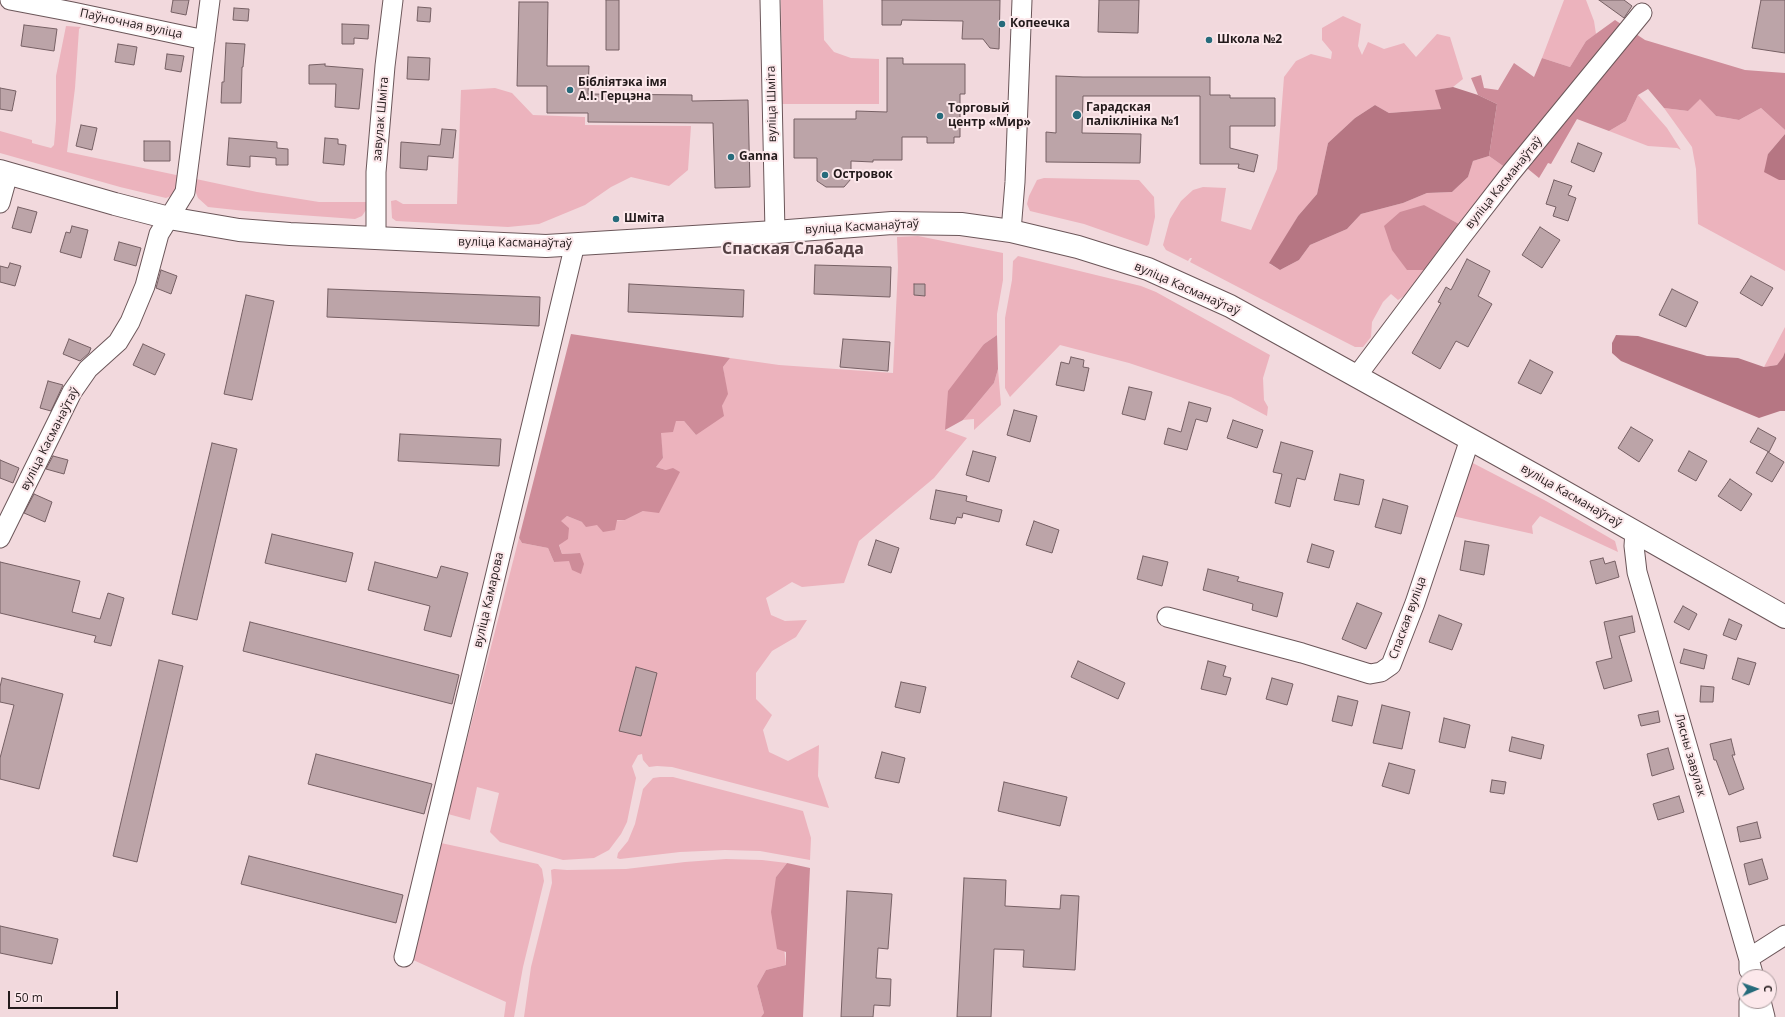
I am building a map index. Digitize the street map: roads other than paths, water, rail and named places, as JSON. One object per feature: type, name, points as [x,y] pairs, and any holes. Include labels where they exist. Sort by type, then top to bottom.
[{"type":"main road","name":"вуліца Касманаўтаў","points":[[4,173],[169,218],[240,230],[376,239],[546,246],[775,232],[892,223],[961,224],[1011,231],[1078,247],[1148,269],[1230,306],[1470,439],[1785,617]]},
{"type":"street","name":"Паўночная вуліца","points":[[10,0],[205,40]]},
{"type":"street","points":[[169,218],[185,192],[188,181],[210,0]]},
{"type":"street","name":"завулак Шміта","points":[[376,239],[376,172],[385,66],[393,0]]},
{"type":"street","name":"вуліца Шміта","points":[[770,0],[775,232]]},
{"type":"street","points":[[1011,231],[1016,178],[1022,0]]},
{"type":"street","name":"вуліца Касманаўтаў","points":[[1356,377],[1510,174],[1642,13]]},
{"type":"street","points":[[0,203],[4,173]]},
{"type":"street","name":"вуліца Касманаўтаў","points":[[0,538],[72,392],[88,369],[118,342],[130,322],[145,286],[159,234],[169,218]]},
{"type":"street","name":"вуліца Камарова","points":[[404,957],[575,244]]},
{"type":"street","name":"Спаская вуліца","points":[[1167,617],[1302,653],[1370,674],[1381,672],[1391,665],[1415,603],[1470,439]]},
{"type":"street","name":"Лясны завулак","points":[[1635,532],[1634,546],[1638,572],[1752,969]]},
{"type":"street","points":[[1749,969],[1749,958],[1785,935]]},
{"type":"place","name":"Копеечка","points":[[1002,24]]},
{"type":"place","name":"Школа №2","points":[[1209,40]]},
{"type":"place","name":"Бібліятэка імя А.І. Герцэна","points":[[570,90]]},
{"type":"place","name":"Гарадская паліклініка №1","points":[[1077,115]]},
{"type":"place","name":"Торговый центр «Мир»","points":[[940,116]]},
{"type":"place","name":"Ganna","points":[[731,157]]},
{"type":"place","name":"Островок","points":[[825,175]]},
{"type":"place","name":"Шміта","points":[[616,219]]},
{"type":"district","name":"Спаская Слабада","points":[[793,249]]}]
